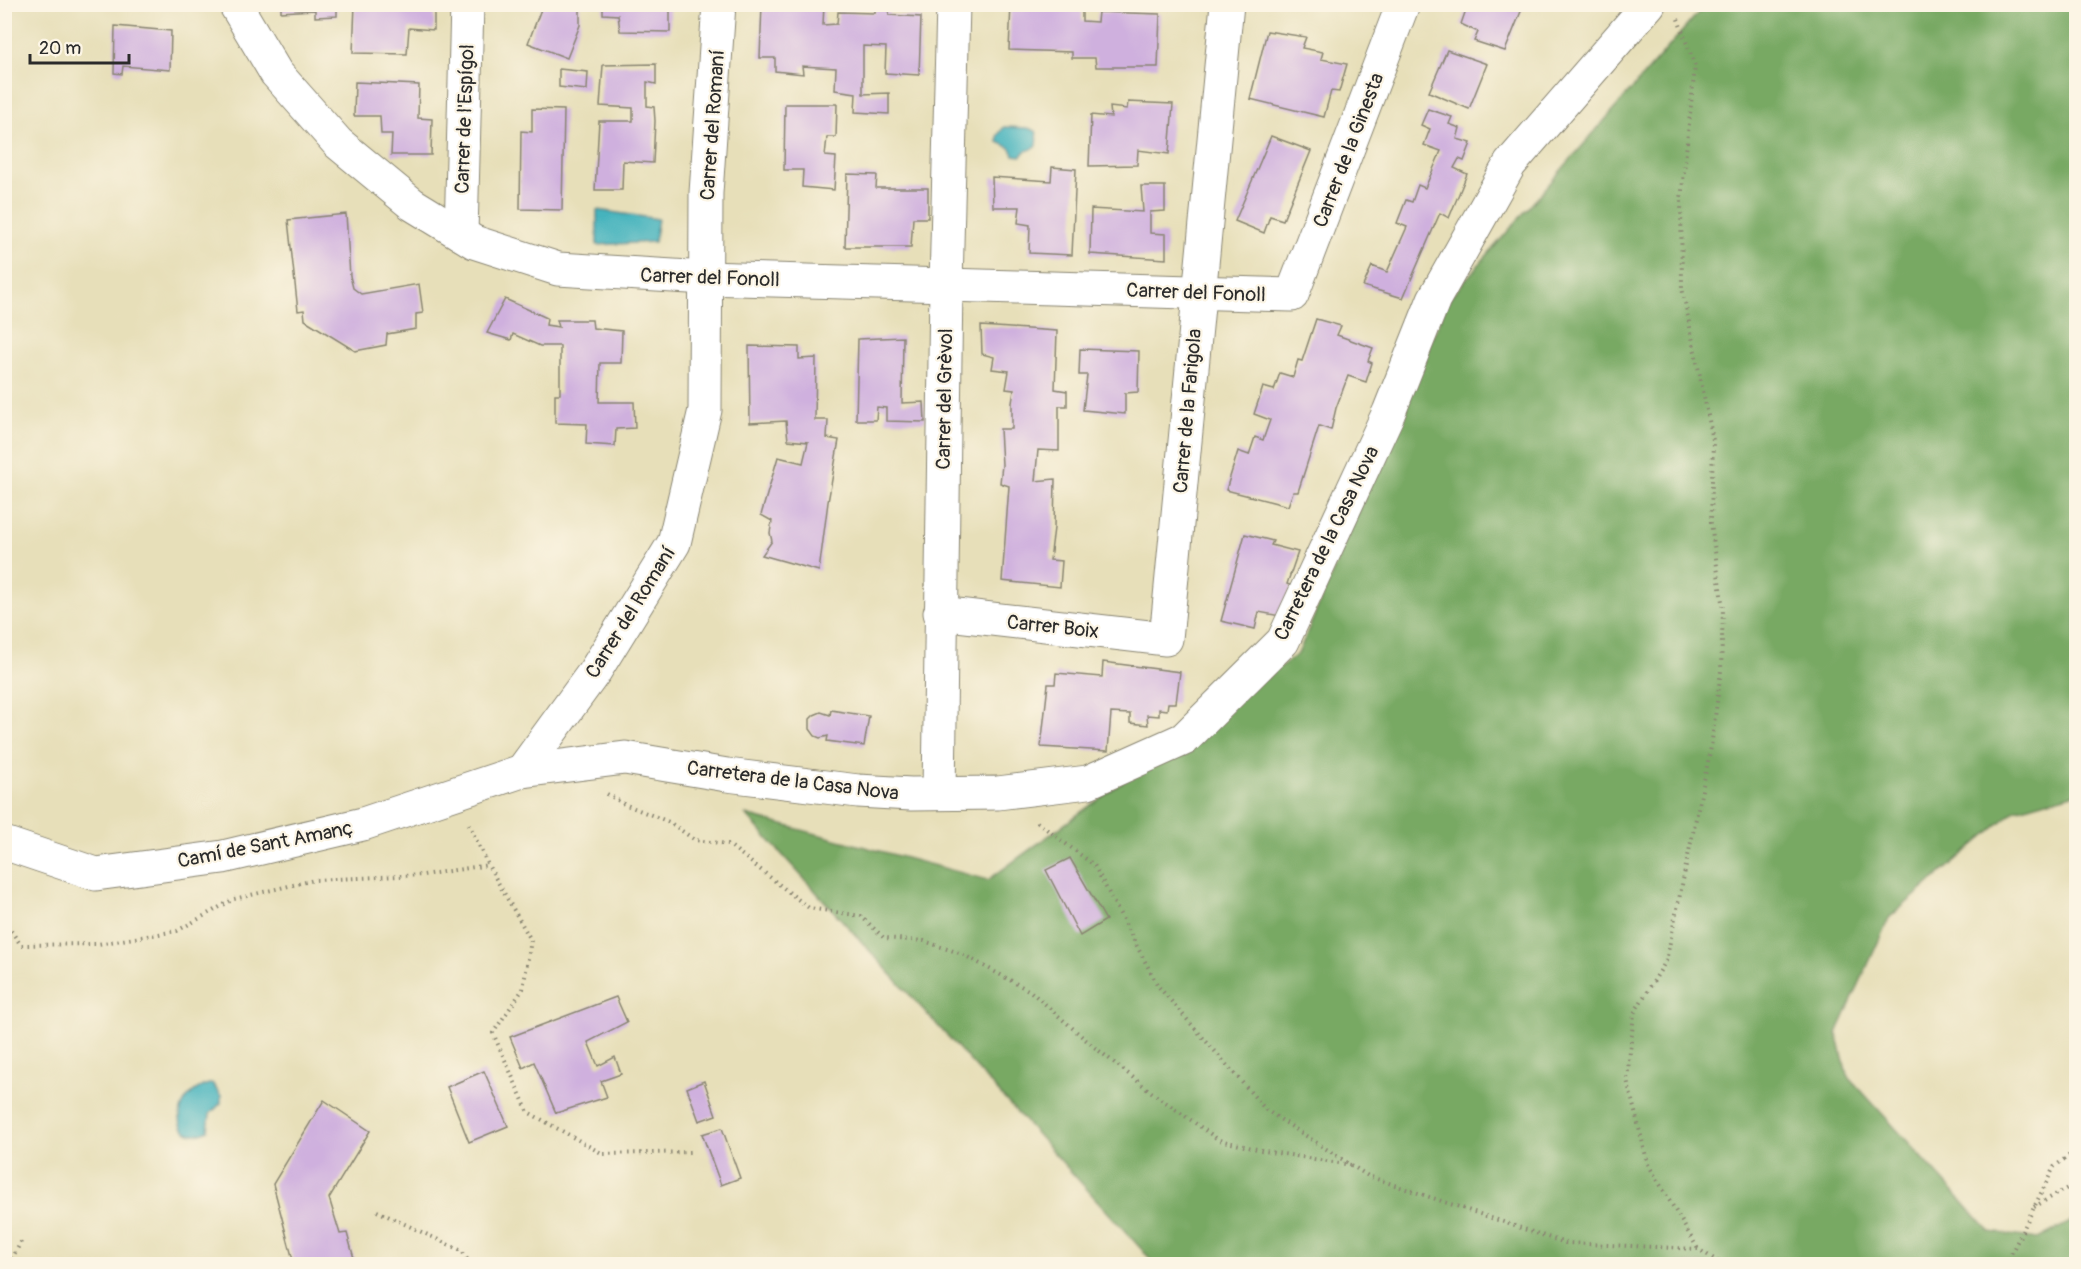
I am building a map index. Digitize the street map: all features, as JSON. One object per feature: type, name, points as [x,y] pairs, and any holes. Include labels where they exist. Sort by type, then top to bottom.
[{"type":"street","name":"Carrer del Fonoll","points":[[235,4],[276,73],[338,143],[412,204],[474,242],[558,269],[706,278],[1292,295]]},
{"type":"street","name":"Carrer de l'Espígol","points":[[461,234],[467,4]]},
{"type":"street","name":"Carrer del Romaní","points":[[522,771],[595,671],[674,543],[705,410],[706,193],[719,4]]},
{"type":"street","name":"Carrer del Grèvol","points":[[939,794],[940,613],[953,4]]},
{"type":"street","name":"Carrer de la Farigola","points":[[1166,639],[1227,4]]},
{"type":"street","name":"Carrer de la Ginesta","points":[[1292,295],[1403,4]]},
{"type":"street","name":"Carretera de la Casa Nova","points":[[522,771],[625,758],[727,775],[858,791],[939,794],[998,793],[1089,782],[1184,739],[1282,641],[1389,412],[1434,299],[1510,164],[1663,10]]},
{"type":"street","name":"Carrer Boix","points":[[940,613],[1166,639]]},
{"type":"street","name":"Camí de Sant Amanç","points":[[4,843],[96,874],[223,857],[363,824],[522,771]]},
{"type":"path","points":[[1663,10],[1695,66],[1681,200],[1682,288],[1713,440],[1711,523],[1723,609],[1721,671],[1711,747],[1666,961],[1634,1013],[1627,1080],[1648,1164],[1698,1249],[1722,1264]]},
{"type":"path","points":[[606,793],[624,804],[669,822],[695,840],[728,844],[809,908],[861,916],[884,938],[924,941],[962,954],[1030,991],[1101,1053],[1154,1094],[1220,1140],[1265,1151],[1351,1165]]},
{"type":"path","points":[[998,793],[1094,865],[1158,986],[1266,1110],[1368,1176],[1565,1243],[1698,1249]]},
{"type":"path","points":[[455,794],[489,865],[531,940],[523,989],[493,1033],[528,1112],[603,1154],[693,1152]]},
{"type":"path","points":[[4,921],[21,945],[98,944],[177,931],[234,899],[314,880],[423,875],[489,865]]},
{"type":"path","points":[[2006,1264],[2054,1167],[2076,1150]]},
{"type":"path","points":[[2033,1208],[2076,1183]]},
{"type":"path","points":[[377,1211],[462,1251],[470,1264]]},
{"type":"path","points":[[9,1264],[22,1240]]},
{"type":"green space","points":[[1705,5],[2076,5],[2076,793],[2015,810],[1889,918],[1837,1033],[1847,1075],[1990,1232],[2038,1239],[2076,1219],[2076,1264],[1155,1264],[746,815],[988,880],[1298,654],[1448,300]]},
{"type":"water","points":[[1004,127],[1028,128],[1036,131],[1038,139],[1036,145],[1021,156],[1014,155],[1011,148],[998,142],[998,135]]},
{"type":"water","points":[[597,210],[658,219],[654,242],[597,245]]},
{"type":"water","points":[[212,1083],[221,1096],[221,1103],[210,1114],[208,1130],[196,1134],[188,1132],[182,1126],[180,1118],[182,1108],[187,1098],[197,1089]]},
{"type":"building","points":[[160,4],[185,4],[186,7],[160,9]]},
{"type":"building","points":[[281,4],[337,4],[337,16],[315,17],[315,10],[281,12]]},
{"type":"building","points":[[355,4],[434,4],[434,30],[409,28],[407,54],[353,53]]},
{"type":"building","points":[[541,4],[580,4],[580,25],[567,58],[528,43]]},
{"type":"building","points":[[603,4],[670,4],[670,32],[620,31],[618,15],[603,14]]},
{"type":"building","points":[[762,4],[824,4],[823,25],[837,24],[838,12],[875,13],[875,4],[888,4],[889,15],[921,17],[919,75],[885,73],[886,47],[863,46],[863,94],[889,93],[889,114],[855,112],[856,93],[835,90],[836,68],[802,66],[803,74],[775,71],[775,58],[760,58]]},
{"type":"building","points":[[1011,4],[1082,4],[1082,21],[1097,22],[1098,12],[1160,14],[1158,67],[1096,67],[1095,58],[1072,58],[1072,52],[1009,50]]},
{"type":"building","points":[[1468,4],[1524,4],[1505,51],[1474,41],[1478,32],[1461,24]]},
{"type":"building","points":[[115,26],[171,31],[170,70],[123,66],[122,74],[114,73]]},
{"type":"building","points":[[1267,31],[1306,37],[1302,48],[1323,52],[1321,59],[1347,64],[1339,92],[1331,91],[1324,117],[1250,99]]},
{"type":"building","points":[[1447,50],[1487,64],[1469,109],[1429,92]]},
{"type":"building","points":[[656,64],[656,84],[647,82],[647,106],[654,107],[653,163],[623,161],[622,190],[595,190],[599,121],[633,121],[633,108],[600,106],[603,65]]},
{"type":"building","points":[[559,69],[588,72],[587,90],[559,87]]},
{"type":"building","points":[[355,82],[419,85],[418,118],[432,119],[431,155],[391,155],[392,134],[381,134],[380,116],[354,116]]},
{"type":"building","points":[[1128,102],[1173,104],[1169,154],[1138,150],[1137,165],[1089,166],[1091,115],[1111,117],[1110,107],[1127,109]]},
{"type":"building","points":[[785,104],[837,104],[836,137],[827,137],[825,156],[836,157],[834,190],[802,187],[803,170],[784,170]]},
{"type":"building","points":[[532,109],[564,110],[562,210],[520,209],[521,131],[532,132]]},
{"type":"building","points":[[1428,109],[1452,117],[1449,124],[1460,128],[1457,139],[1471,143],[1464,161],[1459,159],[1454,168],[1467,174],[1449,218],[1440,213],[1403,298],[1363,286],[1372,266],[1387,272],[1407,227],[1397,223],[1406,200],[1412,202],[1418,185],[1425,188],[1441,151],[1424,145],[1430,129],[1421,125]]},
{"type":"building","points":[[1271,136],[1311,151],[1283,220],[1270,216],[1264,233],[1235,221]]},
{"type":"building","points":[[1052,167],[1076,169],[1072,255],[1029,253],[1030,225],[1018,223],[1020,207],[993,207],[992,177],[1051,181]]},
{"type":"building","points":[[847,174],[877,175],[876,188],[928,188],[928,218],[913,218],[911,247],[845,247]]},
{"type":"building","points":[[1141,186],[1165,186],[1165,211],[1150,212],[1150,233],[1166,234],[1166,259],[1090,254],[1091,209],[1143,212]]},
{"type":"building","points":[[346,214],[350,276],[353,288],[361,294],[419,284],[423,313],[416,314],[416,329],[387,334],[386,345],[355,351],[305,320],[304,310],[298,311],[288,220]]},
{"type":"building","points":[[505,299],[547,318],[546,325],[559,327],[557,320],[592,320],[593,328],[622,331],[621,363],[600,363],[599,402],[634,402],[635,428],[616,429],[615,446],[586,444],[587,424],[555,423],[555,394],[560,394],[560,346],[540,346],[513,334],[511,340],[487,333]]},
{"type":"building","points":[[1316,319],[1341,326],[1337,335],[1373,348],[1368,361],[1372,363],[1366,382],[1348,376],[1336,408],[1331,430],[1319,426],[1298,492],[1293,492],[1288,506],[1226,490],[1238,451],[1249,455],[1255,437],[1263,440],[1270,420],[1254,414],[1263,387],[1274,390],[1280,373],[1293,377],[1298,360],[1302,361]]},
{"type":"building","points":[[981,326],[1057,331],[1055,389],[1067,391],[1067,406],[1059,406],[1059,451],[1038,450],[1035,481],[1055,479],[1054,528],[1050,560],[1062,561],[1060,587],[1002,581],[1009,486],[1000,483],[1002,465],[1000,429],[1012,429],[1014,390],[1006,389],[1009,371],[992,369],[994,357],[982,354]]},
{"type":"building","points":[[903,337],[902,403],[924,402],[925,422],[886,421],[886,408],[877,407],[876,420],[856,420],[858,339]]},
{"type":"building","points":[[749,346],[799,347],[799,359],[816,358],[815,420],[828,420],[827,438],[839,440],[819,571],[762,555],[772,541],[770,533],[772,521],[761,515],[778,457],[803,463],[808,442],[788,440],[786,421],[750,423]]},
{"type":"building","points":[[1080,349],[1139,351],[1138,392],[1125,393],[1125,414],[1083,410],[1087,375],[1079,375]]},
{"type":"building","points":[[1245,534],[1273,541],[1271,545],[1298,552],[1287,584],[1292,586],[1280,616],[1259,612],[1255,629],[1221,621]]},
{"type":"building","points":[[1103,662],[1180,672],[1176,703],[1168,703],[1167,710],[1159,709],[1159,716],[1147,715],[1148,725],[1130,723],[1130,714],[1111,713],[1108,751],[1041,747],[1048,684],[1055,684],[1056,673],[1102,677]]},
{"type":"building","points":[[831,710],[869,716],[864,746],[827,741],[828,736],[820,738],[815,736],[810,729],[810,719],[821,712],[830,715]]},
{"type":"building","points":[[1070,858],[1106,920],[1080,936],[1046,870]]},
{"type":"building","points":[[616,997],[627,1022],[588,1042],[598,1066],[615,1057],[621,1074],[601,1081],[607,1097],[556,1113],[534,1062],[523,1068],[510,1037]]},
{"type":"building","points":[[484,1071],[508,1126],[469,1142],[447,1087]]},
{"type":"building","points":[[704,1081],[716,1115],[699,1121],[687,1088]]},
{"type":"building","points":[[324,1100],[370,1131],[329,1198],[340,1234],[347,1233],[355,1262],[294,1264],[273,1184]]},
{"type":"building","points":[[722,1128],[740,1178],[721,1185],[702,1134]]}]
